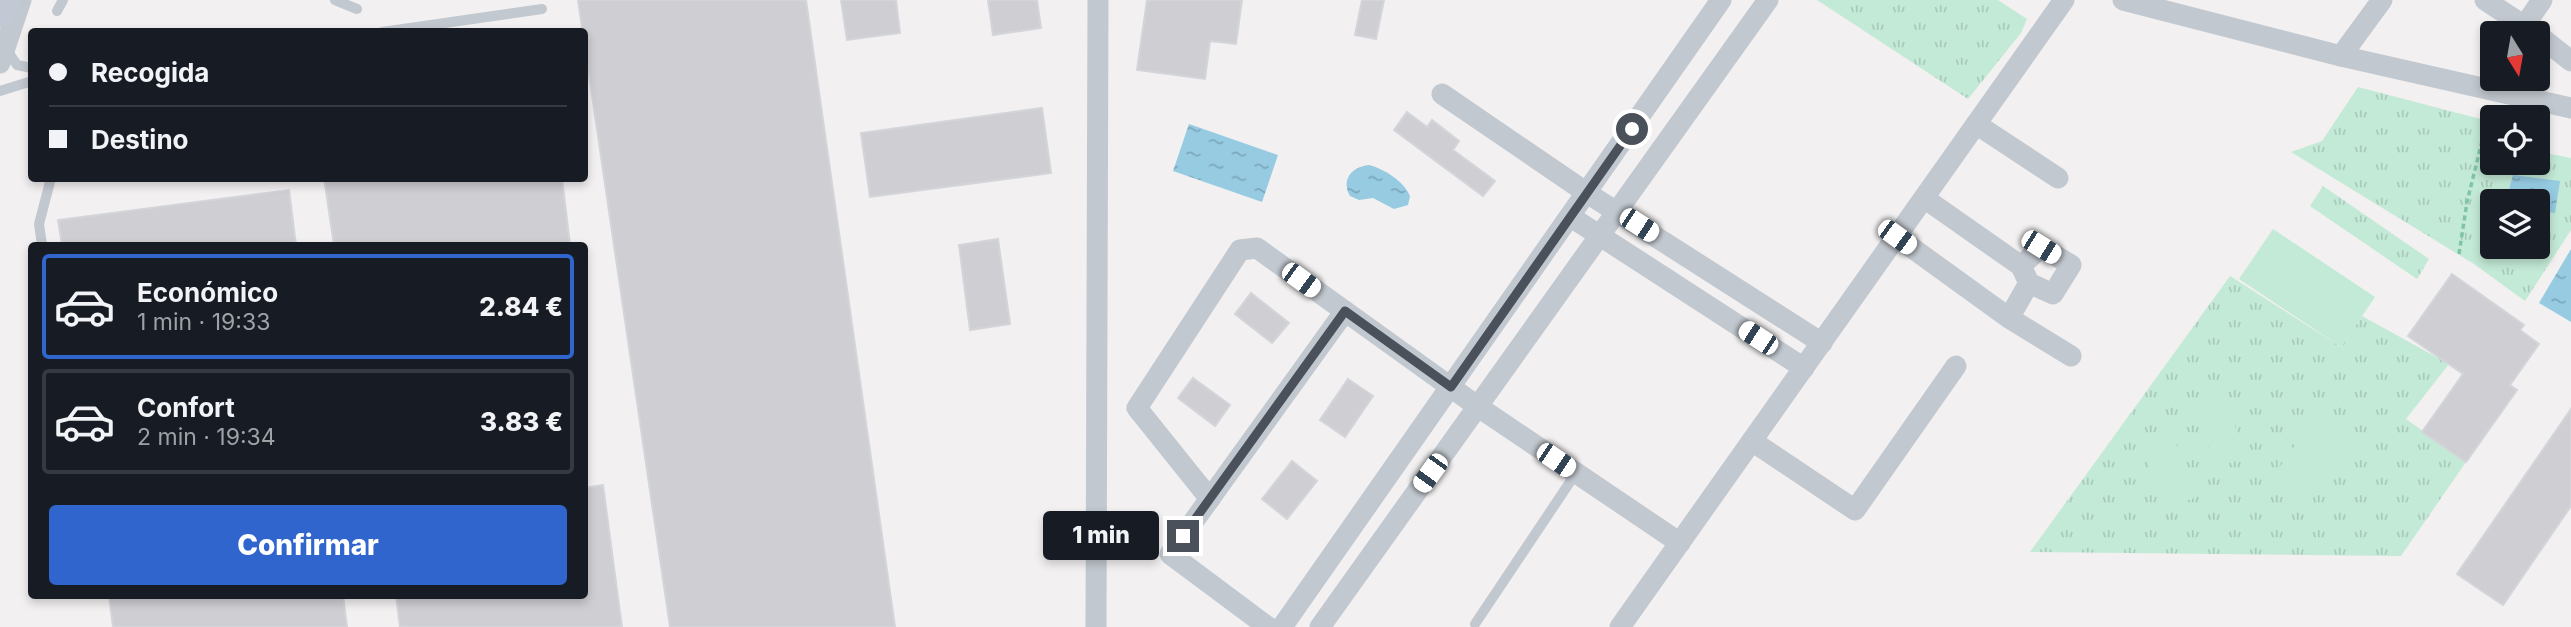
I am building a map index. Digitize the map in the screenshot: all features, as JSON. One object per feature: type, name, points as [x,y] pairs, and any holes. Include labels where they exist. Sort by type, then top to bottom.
[{"type":"main road","points":[[0,13],[4,0]]},
{"type":"street","points":[[3,55],[21,0]]},
{"type":"street","points":[[1096,627],[1098,0]]},
{"type":"street","points":[[1282,627],[1721,0]]},
{"type":"street","points":[[1320,627],[1769,0]]},
{"type":"street","points":[[1620,627],[2064,0]]},
{"type":"street","points":[[2123,0],[2341,56],[2571,108]]},
{"type":"street","points":[[2341,56],[2382,0]]},
{"type":"street","points":[[2485,0],[2518,21]]},
{"type":"street","points":[[2536,21],[2542,0]]},
{"type":"street","points":[[2550,44],[2571,61]]},
{"type":"street","points":[[1443,94],[1587,193],[1822,343]]},
{"type":"street","points":[[1976,124],[2059,178]]},
{"type":"street","points":[[1924,198],[2025,275],[2008,318]]},
{"type":"street","points":[[1571,217],[1804,368]]},
{"type":"street","points":[[1897,237],[2008,318],[2071,356]]},
{"type":"street","points":[[1210,499],[1138,408],[1240,250],[1257,248],[1477,407],[1680,543]]},
{"type":"street","points":[[1268,627],[1170,554],[1345,311]]},
{"type":"street","points":[[1752,441],[1855,510],[1955,366]]},
{"type":"lane","points":[[335,0],[357,9]]},
{"type":"lane","points":[[410,28],[542,9]]},
{"type":"lane","points":[[3,55],[18,65],[28,67]]},
{"type":"lane","points":[[0,91],[28,81]]},
{"type":"lane","points":[[41,242],[39,224],[50,182]]},
{"type":"lane","points":[[1475,624],[1576,473]]},
{"type":"path","points":[[2459,254],[2467,202],[2480,149]]},
{"type":"green space","points":[[1817,0],[1998,0],[2027,19],[2021,33],[1968,99]]},
{"type":"green space","points":[[2358,87],[2480,119],[2480,175],[2550,175],[2550,154],[2571,158],[2571,230],[2525,301],[2474,264],[2291,152],[2322,141]]},
{"type":"green space","points":[[2323,186],[2429,259],[2417,279],[2310,206]]},
{"type":"green space","points":[[2273,229],[2375,297],[2341,347],[2239,279]]},
{"type":"green space","points":[[2230,276],[2341,347],[2362,316],[2449,364],[2406,419],[2466,462],[2401,556],[2030,552]]},
{"type":"green space","points":[[2226,398],[2245,458],[2215,468],[2196,407]]},
{"type":"green space","points":[[2318,414],[2355,441],[2304,510],[2267,484]]},
{"type":"green space","points":[[2171,428],[2194,498],[2162,509],[2139,438]]},
{"type":"water","points":[[1189,124],[1278,155],[1262,202],[1173,171]]},
{"type":"water","points":[[1369,165],[1381,169],[1403,185],[1410,196],[1408,205],[1394,209],[1373,198],[1359,200],[1350,196],[1347,190],[1349,175],[1357,168]]},
{"type":"water","points":[[2513,175],[2560,181],[2555,213],[2550,212],[2550,189],[2509,189]]},
{"type":"water","points":[[2571,249],[2571,322],[2539,303]]},
{"type":"building","points":[[578,0],[806,0],[895,627],[670,627],[588,68],[588,28],[582,28]]},
{"type":"building","points":[[841,0],[896,0],[900,33],[847,40]]},
{"type":"building","points":[[988,0],[1037,0],[1041,28],[993,35]]},
{"type":"building","points":[[1147,0],[1242,0],[1236,44],[1210,41],[1205,79],[1137,70]]},
{"type":"building","points":[[1362,0],[1384,0],[1376,39],[1355,35]]},
{"type":"building","points":[[1042,108],[1051,173],[870,197],[861,133]]},
{"type":"building","points":[[1407,112],[1427,127],[1432,120],[1459,141],[1453,150],[1495,181],[1483,196],[1394,130]]},
{"type":"building","points":[[325,182],[562,182],[570,242],[334,242]]},
{"type":"building","points":[[289,190],[296,242],[62,242],[58,220]]},
{"type":"building","points":[[998,239],[1010,324],[970,330],[959,245]]},
{"type":"building","points":[[2452,274],[2524,325],[2520,330],[2539,344],[2510,385],[2517,390],[2466,462],[2422,432],[2463,374],[2408,336]]},
{"type":"building","points":[[1251,293],[1289,323],[1272,343],[1235,314]]},
{"type":"building","points":[[1193,378],[1230,405],[1215,426],[1178,398]]},
{"type":"building","points":[[1348,379],[1373,396],[1345,437],[1320,420]]},
{"type":"building","points":[[2571,409],[2571,506],[2503,605],[2457,574]]},
{"type":"building","points":[[1292,461],[1317,481],[1287,519],[1262,499]]},
{"type":"building","points":[[603,485],[622,627],[400,627],[396,599],[588,599],[588,487]]},
{"type":"building","points":[[110,599],[344,599],[347,627],[113,627]]},
{"type":"route","points":[[1183,536],[1345,311],[1451,387],[1632,129]]}]
